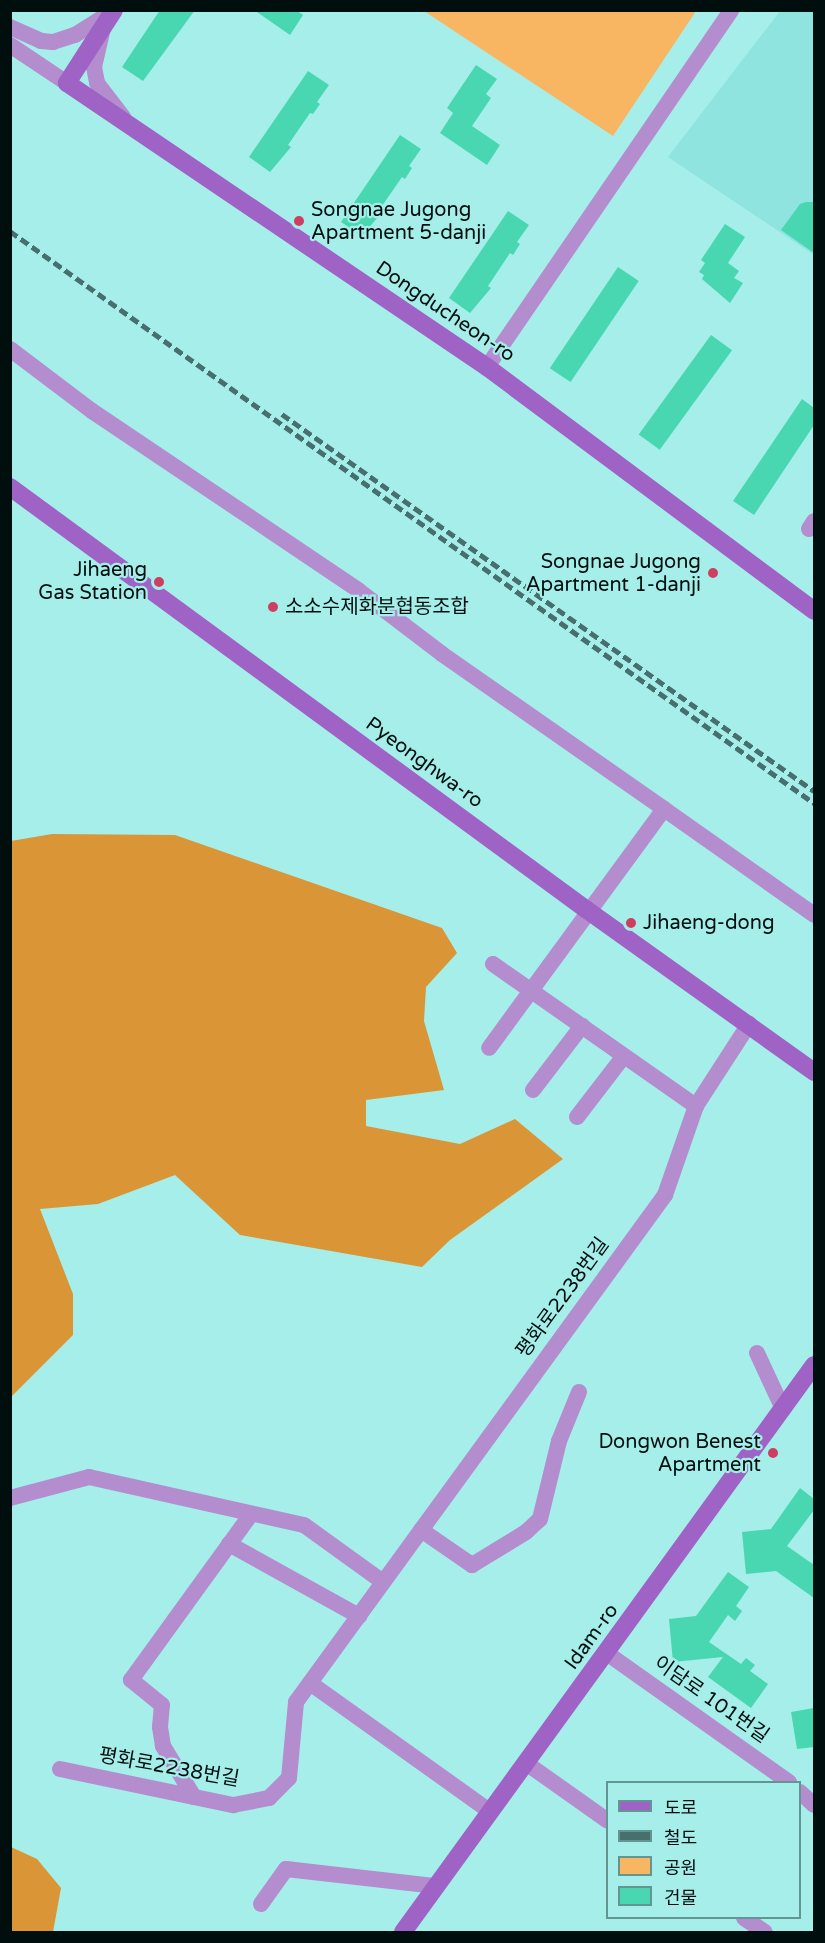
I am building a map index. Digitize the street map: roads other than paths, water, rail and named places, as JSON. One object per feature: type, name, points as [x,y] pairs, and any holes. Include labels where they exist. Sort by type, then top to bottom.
[{"type":"street","points":[[10,27],[41,41],[53,42],[75,35],[114,10]]},
{"type":"street","points":[[67,83],[114,10]]},
{"type":"street","points":[[487,367],[731,10]]},
{"type":"street","points":[[103,28],[94,68],[97,83],[131,127]]},
{"type":"street","name":"Dongducheon-ro","points":[[10,45],[487,367],[814,611]]},
{"type":"street","points":[[10,349],[92,411],[358,590],[442,654],[814,915]]},
{"type":"street","name":"Pyeonghwa-ro","points":[[10,487],[587,910],[814,1072]]},
{"type":"street","points":[[489,1048],[532,991],[587,910],[664,809]]},
{"type":"street","points":[[493,964],[696,1106]]},
{"type":"street","name":"평화로2238번길","points":[[60,1769],[233,1805],[269,1798],[289,1778],[296,1702],[665,1195],[696,1106],[749,1024]]},
{"type":"street","points":[[533,1089],[582,1026]]},
{"type":"street","points":[[577,1117],[624,1056]]},
{"type":"street","points":[[758,1353],[783,1409]]},
{"type":"street","name":"Idam-ro","points":[[403,1932],[608,1654],[814,1365]]},
{"type":"street","points":[[421,1530],[472,1565],[526,1532],[540,1519],[559,1442],[579,1392]]},
{"type":"street","points":[[10,1498],[89,1478],[304,1525],[383,1582]]},
{"type":"street","points":[[194,1797],[163,1746],[160,1727],[162,1705],[131,1680],[251,1514]]},
{"type":"street","points":[[229,1544],[359,1616]]},
{"type":"street","name":"이담로 101번길","points":[[608,1654],[788,1781]]},
{"type":"street","points":[[310,1683],[491,1812]]},
{"type":"street","points":[[526,1763],[606,1820]]},
{"type":"street","points":[[801,1793],[814,1805]]},
{"type":"street","points":[[261,1904],[286,1869],[436,1886]]},
{"type":"street","points":[[747,1919],[765,1932]]},
{"type":"railway","points":[[10,231],[814,803]]},
{"type":"railway","points":[[282,414],[814,791]]},
{"type":"place","name":"Songnae Jugong Apartment 5-danji","points":[[299,221]]},
{"type":"place","name":"Songnae Jugong Apartment 1-danji","points":[[713,573]]},
{"type":"place","name":"Jihaeng Gas Station","points":[[159,582]]},
{"type":"place","name":"소소수제화분협동조합","points":[[273,607]]},
{"type":"place","name":"Jihaeng-dong","points":[[631,923]]},
{"type":"place","name":"Dongwon Benest Apartment","points":[[773,1453]]}]
